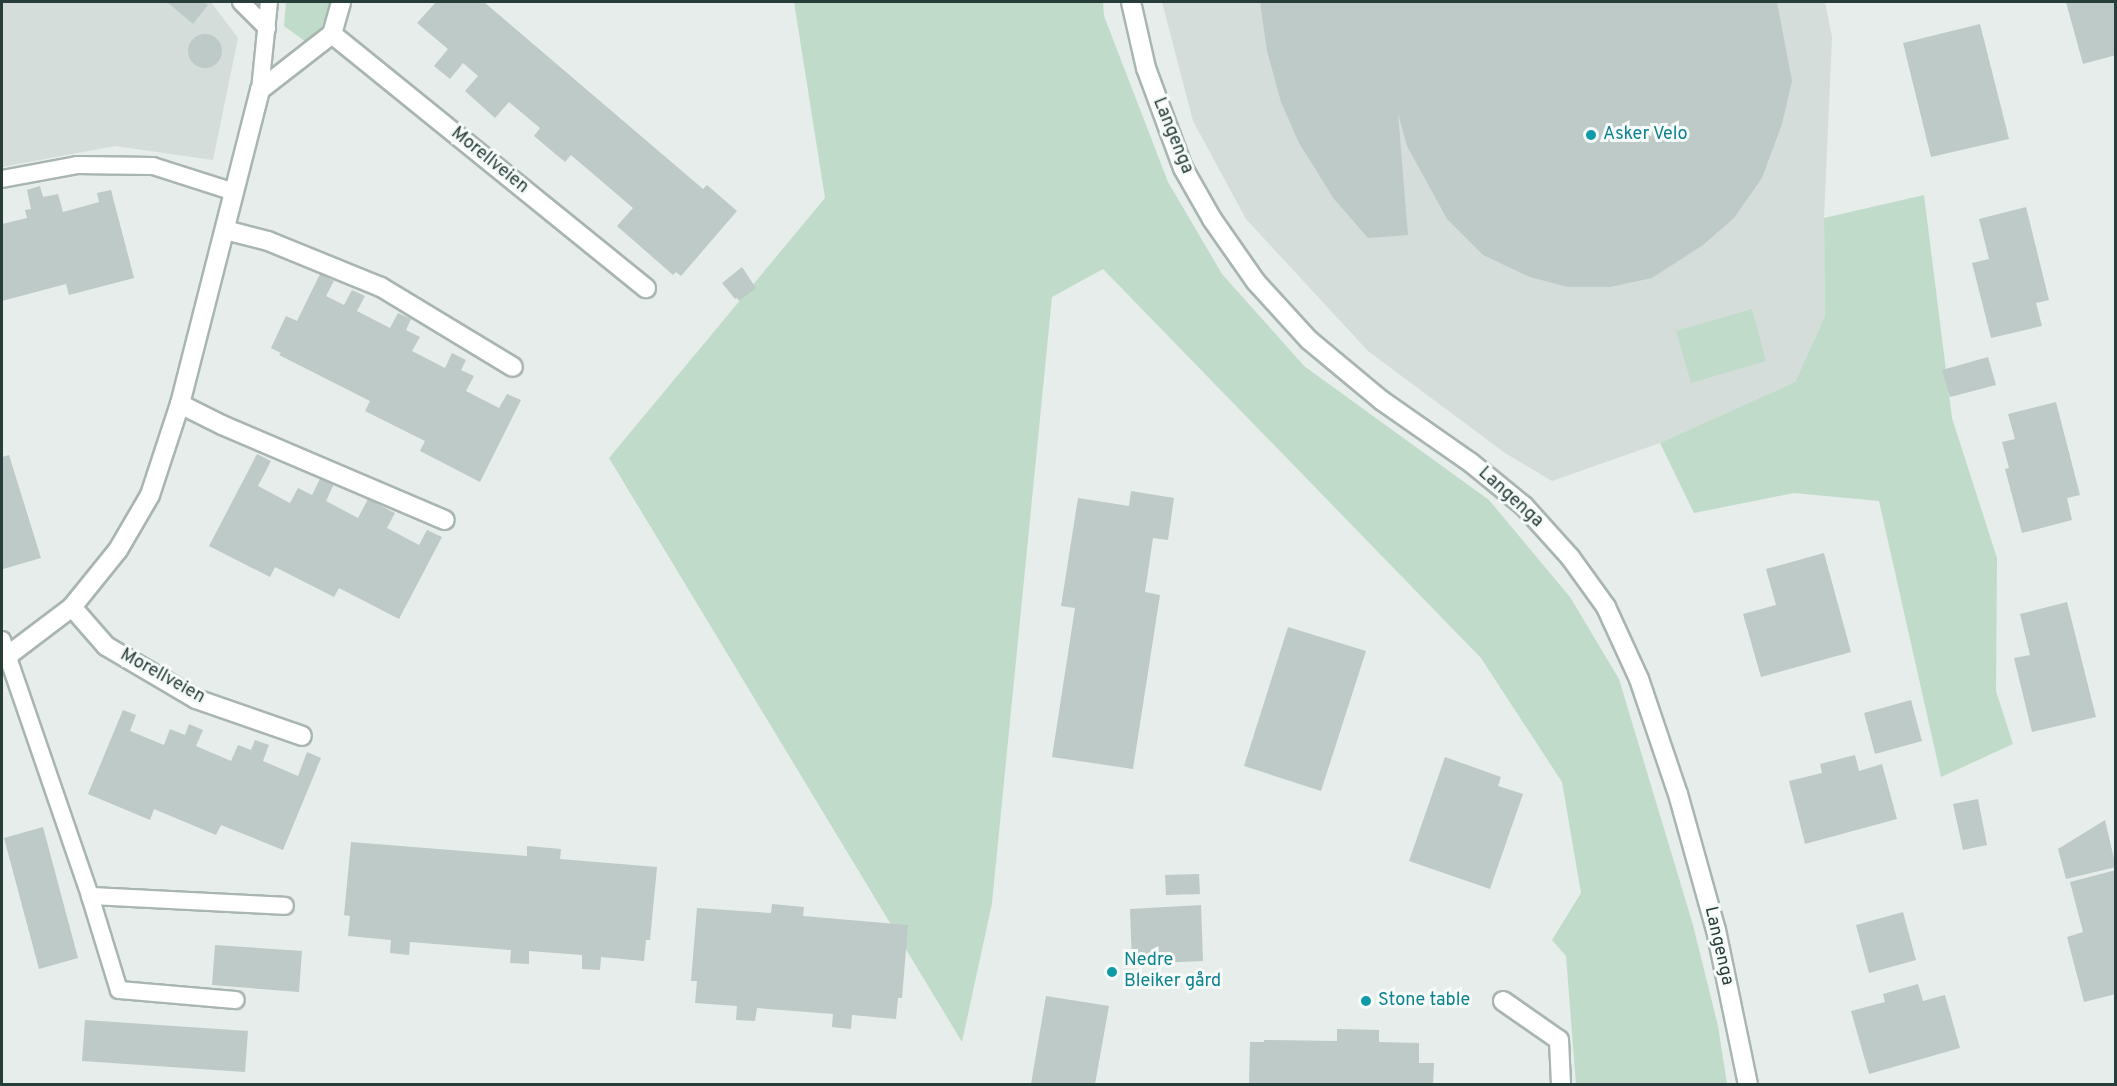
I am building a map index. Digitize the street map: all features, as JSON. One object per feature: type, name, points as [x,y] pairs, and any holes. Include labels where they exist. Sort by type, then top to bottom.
[{"type":"street","points":[[3,652],[72,607],[118,550],[150,495],[180,404],[260,90],[332,34],[341,2]]},
{"type":"street","name":"Langenga","points":[[1131,2],[1146,68],[1183,168],[1212,219],[1256,282],[1309,340],[1381,400],[1470,462],[1524,506],[1570,557],[1606,607],[1639,679],[1678,794],[1716,930],[1748,1084]]},
{"type":"street","name":"Morellveien","points":[[332,34],[646,288]]},
{"type":"street","points":[[225,230],[268,241],[381,287],[513,367]]},
{"type":"street","points":[[180,404],[222,425],[445,520]]},
{"type":"street","name":"Morellveien","points":[[72,607],[106,646],[196,699],[302,736]]},
{"type":"street","points":[[1503,1001],[1559,1040],[1561,1084]]},
{"type":"lane","points":[[241,2],[267,28]]},
{"type":"lane","points":[[260,90],[269,2]]},
{"type":"lane","points":[[2,179],[77,165],[153,166],[234,192]]},
{"type":"lane","points":[[3,652],[90,896],[119,990],[236,1000]]},
{"type":"lane","points":[[90,896],[285,906]]},
{"type":"shaded area","points":[[2,2],[211,2],[238,38],[213,160],[115,146],[2,167]]},
{"type":"shaded area","points":[[1162,2],[1825,2],[1832,37],[1824,218],[1825,316],[1795,382],[1660,443],[1552,481],[1505,453],[1368,351],[1246,219],[1193,121]]},
{"type":"green space","points":[[286,2],[331,2],[321,28],[306,42],[284,26]]},
{"type":"green space","points":[[794,2],[1103,2],[1104,16],[1168,182],[1222,274],[1304,366],[1489,500],[1570,597],[1619,679],[1693,925],[1718,1026],[1727,1084],[1576,1084],[1566,956],[1552,940],[1581,893],[1562,782],[1481,658],[1103,269],[1052,297],[992,903],[962,1042],[609,458],[825,198]]},
{"type":"green space","points":[[1924,195],[1952,418],[1997,558],[1996,691],[2013,744],[1941,777],[1879,501],[1794,493],[1694,513],[1660,443],[1795,382],[1825,316],[1824,218]]},
{"type":"green space","points":[[1752,309],[1766,361],[1691,383],[1676,331]]},
{"type":"building","points":[[167,2],[204,2],[208,5],[193,24]]},
{"type":"building","points":[[436,2],[484,2],[703,189],[707,185],[737,211],[681,276],[676,272],[673,275],[617,226],[633,208],[571,155],[565,162],[534,136],[540,128],[509,102],[495,118],[465,91],[478,76],[463,63],[450,79],[434,66],[448,49],[417,23]]},
{"type":"building","name":"Asker Velo","points":[[1260,2],[1777,2],[1792,81],[1782,124],[1762,178],[1734,218],[1703,245],[1652,278],[1610,287],[1568,287],[1530,277],[1483,255],[1447,219],[1407,146],[1398,113],[1408,235],[1368,238],[1334,199],[1299,143],[1281,102],[1267,51]]},
{"type":"building","points":[[2066,2],[2116,2],[2116,55],[2083,64]]},
{"type":"building","points":[[1980,24],[2009,139],[1931,157],[1903,43]]},
{"type":"building","points":[[205,34],[217,39],[222,51],[217,63],[205,68],[193,63],[188,51],[193,39]]},
{"type":"building","points":[[40,186],[43,197],[58,194],[63,212],[99,202],[97,193],[111,190],[134,278],[69,295],[66,284],[2,301],[2,224],[27,218],[25,210],[31,209],[27,190]]},
{"type":"building","points":[[2026,207],[2049,300],[2036,303],[2042,326],[1991,338],[1972,263],[1989,259],[1979,219]]},
{"type":"building","points":[[742,267],[756,288],[739,301],[722,283]]},
{"type":"building","points":[[320,274],[334,281],[326,296],[344,305],[352,290],[365,296],[357,311],[390,328],[398,313],[411,319],[406,330],[420,337],[412,351],[445,368],[452,353],[466,360],[461,370],[474,376],[466,391],[499,408],[507,394],[521,400],[480,482],[420,451],[425,441],[365,411],[370,401],[279,355],[281,353],[271,348],[286,316],[297,321]]},
{"type":"building","points":[[1988,357],[1996,385],[1950,397],[1942,370]]},
{"type":"building","points":[[2056,402],[2080,495],[2067,498],[2072,520],[2022,533],[2005,469],[2009,468],[2002,442],[2015,439],[2008,414]]},
{"type":"building","points":[[257,454],[271,461],[258,486],[290,503],[298,488],[312,495],[321,477],[334,484],[326,501],[358,518],[368,499],[395,513],[387,528],[419,545],[427,530],[442,537],[399,619],[339,588],[334,597],[275,567],[270,577],[209,546]]},
{"type":"building","points":[[9,455],[41,558],[3,569],[2,457]]},
{"type":"building","points":[[1131,491],[1174,498],[1168,540],[1153,538],[1145,592],[1160,595],[1133,769],[1052,757],[1075,608],[1061,606],[1078,498],[1129,506]]},
{"type":"building","points":[[1824,553],[1851,652],[1761,677],[1743,614],[1776,605],[1766,569]]},
{"type":"building","points":[[2067,602],[2096,717],[2032,732],[2014,658],[2030,655],[2020,614]]},
{"type":"building","points":[[1288,627],[1366,651],[1321,791],[1244,766]]},
{"type":"building","points":[[1911,700],[1922,741],[1875,754],[1864,713]]},
{"type":"building","points":[[123,710],[136,715],[130,731],[164,745],[170,729],[185,735],[189,724],[203,730],[196,746],[231,761],[238,745],[251,750],[255,740],[269,745],[263,761],[298,776],[307,752],[321,758],[283,850],[221,825],[216,835],[154,809],[150,820],[88,794]]},
{"type":"building","points":[[1855,755],[1859,771],[1882,764],[1897,819],[1805,844],[1789,781],[1822,773],[1820,764]]},
{"type":"building","points":[[1445,757],[1501,777],[1498,786],[1523,794],[1490,889],[1409,861]]},
{"type":"building","points":[[1978,799],[1987,845],[1963,850],[1953,804]]},
{"type":"building","points":[[2105,820],[2116,867],[2066,879],[2058,849]]},
{"type":"building","points":[[43,827],[78,958],[39,969],[4,838]]},
{"type":"building","points":[[351,842],[527,856],[527,846],[561,849],[560,859],[657,867],[650,940],[646,940],[644,961],[601,957],[600,970],[582,969],[582,955],[529,951],[529,964],[510,963],[511,950],[410,942],[409,955],[390,953],[391,940],[348,936],[350,916],[344,915]]},
{"type":"building","points":[[2116,870],[2116,994],[2084,1002],[2067,937],[2083,932],[2070,882]]},
{"type":"building","points":[[1199,874],[1200,894],[1166,895],[1165,875]]},
{"type":"building","points":[[772,904],[804,907],[803,916],[908,925],[902,998],[898,998],[896,1019],[852,1015],[851,1029],[832,1027],[833,1014],[757,1008],[755,1021],[736,1020],[737,1006],[695,1003],[697,981],[691,981],[697,908],[771,913]]},
{"type":"building","points":[[1201,905],[1203,961],[1132,964],[1130,909]]},
{"type":"building","points":[[1903,912],[1916,960],[1869,973],[1856,925]]},
{"type":"building","points":[[215,945],[302,951],[299,992],[212,985]]},
{"type":"building","points":[[1918,984],[1923,1001],[1945,995],[1960,1048],[1869,1074],[1851,1011],[1885,1002],[1883,994]]},
{"type":"building","points":[[1046,996],[1109,1006],[1095,1084],[1031,1084]]},
{"type":"building","points":[[85,1020],[248,1031],[245,1072],[82,1061]]},
{"type":"building","points":[[1337,1029],[1379,1030],[1379,1042],[1419,1043],[1419,1063],[1434,1063],[1433,1084],[1249,1084],[1250,1042],[1264,1042],[1264,1040],[1337,1041]]},
{"type":"place","name":"Asker Velo","points":[[1591,135]]},
{"type":"place","name":"Nedre Bleiker gård","points":[[1112,972]]},
{"type":"place","name":"Stone table","points":[[1366,1001]]}]
